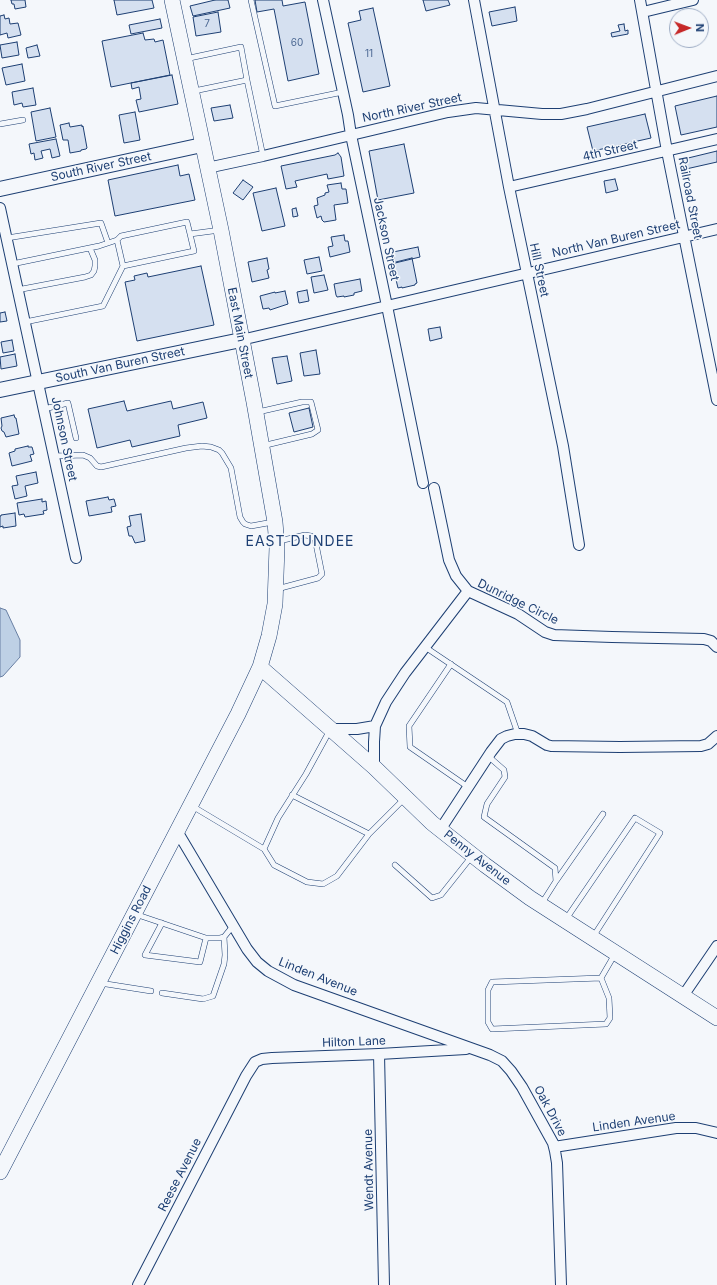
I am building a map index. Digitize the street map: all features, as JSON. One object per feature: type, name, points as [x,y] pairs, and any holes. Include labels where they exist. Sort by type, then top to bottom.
[{"type":"main road","name":"East Main Street","points":[[172,0],[221,230],[275,522],[277,541],[276,589],[272,620],[260,667]]},
{"type":"main road","name":"Penny Avenue","points":[[260,667],[374,767],[440,830],[473,856],[540,905],[717,1018]]},
{"type":"main road","name":"Higgins Road","points":[[0,1172],[238,714],[260,667]]},
{"type":"street","name":"Jackson Street","points":[[323,0],[388,306],[423,483]]},
{"type":"street","name":"Hill Street","points":[[474,0],[509,187],[563,446],[579,545]]},
{"type":"street","name":"Railroad Street","points":[[640,0],[667,151],[717,400]]},
{"type":"street","points":[[643,12],[693,0]]},
{"type":"street","name":"North River Street","points":[[207,168],[453,111],[476,108],[542,114],[560,114],[587,109],[717,76]]},
{"type":"street","name":"4th Street","points":[[509,187],[717,139]]},
{"type":"street","name":"South River Street","points":[[0,189],[202,145]]},
{"type":"street","name":"Johnson Street","points":[[0,208],[76,558]]},
{"type":"street","name":"North Van Buren Street","points":[[241,340],[717,229]]},
{"type":"street","name":"South Van Buren Street","points":[[0,390],[241,340]]},
{"type":"street","points":[[434,488],[449,560],[456,576],[468,590]]},
{"type":"street","name":"Dunridge Circle","points":[[374,767],[375,726],[386,702],[468,590],[518,614],[545,632],[554,635],[612,638],[698,639],[711,642],[717,647]]},
{"type":"street","points":[[331,729],[357,729],[375,726]]},
{"type":"street","points":[[440,830],[488,756],[504,737],[518,734],[529,735],[549,745],[568,747],[698,747],[708,744],[717,736]]},
{"type":"street","name":"Linden Avenue","points":[[177,831],[233,926],[254,958],[264,969],[277,977],[301,987],[471,1048]]},
{"type":"street","points":[[683,996],[717,946]]},
{"type":"street","name":"Hilton Lane","points":[[246,1076],[257,1060],[264,1058],[379,1054],[471,1048]]},
{"type":"street","name":"Oak Drive","points":[[471,1048],[498,1059],[511,1071],[522,1087],[554,1147],[557,1163],[561,1285]]},
{"type":"street","name":"Wendt Avenue","points":[[379,1054],[384,1285]]},
{"type":"street","name":"Reese Avenue","points":[[138,1285],[246,1076]]},
{"type":"street","name":"Linden Avenue","points":[[554,1147],[676,1128],[696,1128],[717,1133]]},
{"type":"lane","points":[[251,0],[275,106],[343,92]]},
{"type":"lane","points":[[184,59],[241,47],[262,156]]},
{"type":"lane","points":[[191,91],[247,80]]},
{"type":"lane","points":[[0,124],[23,120]]},
{"type":"lane","points":[[12,264],[90,248],[117,240],[121,236],[187,222],[194,251],[123,266]]},
{"type":"lane","points":[[7,238],[101,223],[108,243]]},
{"type":"lane","points":[[190,234],[221,230]]},
{"type":"lane","points":[[25,322],[103,306],[123,266],[117,240]]},
{"type":"lane","points":[[17,290],[91,275],[94,271],[95,260],[90,248]]},
{"type":"lane","points":[[256,413],[302,402],[312,402],[318,430],[312,434],[262,446]]},
{"type":"lane","points":[[44,409],[68,403],[76,438]]},
{"type":"lane","points":[[55,456],[84,455],[90,458],[97,466],[101,467],[186,448],[211,447],[222,453],[231,468],[240,517],[244,523],[251,526],[275,522]]},
{"type":"lane","points":[[276,589],[318,578],[322,574],[315,539],[312,536],[305,535],[277,541]]},
{"type":"lane","points":[[425,647],[507,702],[518,734]]},
{"type":"lane","points":[[451,664],[409,726],[410,747],[468,787]]},
{"type":"lane","points":[[264,849],[278,818],[331,729]]},
{"type":"lane","points":[[488,756],[504,770],[505,777],[487,804],[484,817],[555,868],[556,881]]},
{"type":"lane","points":[[292,795],[369,834]]},
{"type":"lane","points":[[190,805],[264,849],[274,865],[307,882],[323,884],[336,876],[369,834],[405,798]]},
{"type":"lane","points":[[540,905],[603,814]]},
{"type":"lane","points":[[565,920],[635,818],[660,834],[593,938]]},
{"type":"lane","points":[[395,865],[432,898],[441,895],[473,856]]},
{"type":"lane","points":[[134,914],[206,938],[224,937],[233,926]]},
{"type":"lane","points":[[162,923],[144,956],[200,962],[206,938]]},
{"type":"lane","points":[[162,993],[204,999],[213,996],[224,964],[224,937]]},
{"type":"lane","points":[[601,978],[615,953]]},
{"type":"lane","points":[[601,978],[609,998],[610,1018],[606,1024],[492,1029],[488,1022],[488,990],[492,982],[601,978]]},
{"type":"lane","points":[[98,983],[151,991]]},
{"type":"water","points":[[0,608],[6,610],[20,640],[20,657],[3,676],[0,677]]},
{"type":"building","points":[[11,0],[25,0],[26,7],[15,9]]},
{"type":"building","points":[[114,0],[152,0],[154,8],[117,15]]},
{"type":"building","points":[[215,0],[228,0],[230,8],[193,16],[190,6]]},
{"type":"building","points":[[255,0],[282,0],[283,6],[305,2],[319,74],[288,81],[274,9],[257,12]]},
{"type":"building","points":[[423,0],[448,0],[450,5],[426,11]]},
{"type":"building","points":[[515,7],[517,21],[492,26],[489,12]]},
{"type":"building","points":[[373,8],[390,86],[363,92],[348,23],[361,20],[359,11]]},
{"type":"building","points":[[218,12],[221,32],[196,36],[193,17]]},
{"type":"building","points":[[4,15],[5,19],[9,18],[10,24],[18,23],[21,35],[8,38],[7,33],[0,35],[0,16]]},
{"type":"building","points":[[160,19],[162,28],[131,34],[129,25]]},
{"type":"building","points":[[624,24],[625,31],[628,30],[628,34],[612,37],[611,33],[620,31],[618,25]]},
{"type":"building","points":[[143,33],[145,40],[154,39],[155,42],[163,40],[170,75],[111,87],[102,41]]},
{"type":"building","points":[[17,42],[19,55],[2,58],[0,45]]},
{"type":"building","points":[[37,45],[40,56],[28,58],[26,48]]},
{"type":"building","points":[[22,64],[25,81],[6,85],[2,68]]},
{"type":"building","points":[[172,75],[178,104],[139,112],[136,100],[141,99],[139,87],[132,89],[131,83]]},
{"type":"building","points":[[33,88],[36,105],[23,107],[22,103],[14,105],[12,92]]},
{"type":"building","points":[[717,96],[717,127],[681,135],[675,106]]},
{"type":"building","points":[[230,105],[233,118],[214,121],[211,108]]},
{"type":"building","points":[[50,108],[56,137],[36,141],[31,112]]},
{"type":"building","points":[[135,112],[140,140],[124,143],[119,115]]},
{"type":"building","points":[[645,114],[651,138],[593,151],[587,127]]},
{"type":"building","points":[[69,123],[70,127],[83,126],[86,149],[70,153],[68,140],[63,140],[60,125]]},
{"type":"building","points":[[56,139],[60,156],[52,158],[50,149],[41,151],[43,158],[35,160],[34,153],[31,154],[29,144]]},
{"type":"building","points":[[404,144],[414,193],[378,200],[369,151]]},
{"type":"building","points":[[717,151],[717,162],[686,169],[684,159]]},
{"type":"building","points":[[338,153],[341,157],[344,176],[328,179],[327,174],[295,181],[297,187],[286,189],[281,166],[335,155]]},
{"type":"building","points":[[178,165],[180,176],[189,174],[195,200],[115,216],[108,180]]},
{"type":"building","points":[[615,179],[618,190],[606,193],[604,181]]},
{"type":"building","points":[[243,180],[253,187],[243,200],[233,193]]},
{"type":"building","points":[[341,183],[342,189],[346,189],[348,203],[334,205],[336,220],[324,222],[321,216],[317,218],[314,206],[318,205],[317,198],[329,192],[327,185]]},
{"type":"building","points":[[276,188],[285,226],[262,231],[253,193]]},
{"type":"building","points":[[296,208],[298,216],[293,217],[292,209]]},
{"type":"building","points":[[344,235],[345,241],[348,241],[350,252],[330,257],[328,247],[333,246],[331,237]]},
{"type":"building","points":[[418,247],[420,257],[395,263],[393,252]]},
{"type":"building","points":[[319,257],[322,271],[307,274],[304,260]]},
{"type":"building","points":[[267,258],[269,278],[252,282],[248,262]]},
{"type":"building","points":[[412,258],[417,283],[415,285],[398,288],[392,263]]},
{"type":"building","points":[[201,266],[214,325],[137,341],[125,282],[135,280],[134,276],[147,273],[148,277]]},
{"type":"building","points":[[324,275],[328,290],[314,293],[311,277]]},
{"type":"building","points":[[360,279],[362,291],[354,293],[354,295],[337,297],[334,284]]},
{"type":"building","points":[[307,290],[309,301],[299,303],[297,292]]},
{"type":"building","points":[[285,291],[288,304],[270,310],[269,308],[263,309],[260,296]]},
{"type":"building","points":[[5,312],[7,321],[0,322],[0,313]]},
{"type":"building","points":[[440,327],[442,338],[430,341],[428,329]]},
{"type":"building","points":[[12,340],[14,351],[3,353],[1,342]]},
{"type":"building","points":[[316,350],[320,374],[304,376],[300,353]]},
{"type":"building","points":[[15,354],[17,366],[1,369],[0,357]]},
{"type":"building","points":[[287,356],[292,381],[277,384],[272,358]]},
{"type":"building","points":[[124,401],[127,411],[171,401],[173,409],[203,402],[207,418],[178,425],[180,436],[132,447],[130,440],[97,448],[88,409]]},
{"type":"building","points":[[309,408],[313,427],[294,432],[289,413]]},
{"type":"building","points":[[14,415],[19,434],[6,437],[1,428],[1,418]]},
{"type":"building","points":[[28,446],[32,447],[34,454],[30,455],[32,461],[12,466],[9,453],[15,451],[15,449]]},
{"type":"building","points":[[36,472],[38,483],[25,486],[27,496],[15,499],[12,486],[18,485],[16,476]]},
{"type":"building","points":[[108,497],[109,500],[114,499],[116,506],[111,507],[112,512],[89,516],[86,501]]},
{"type":"building","points":[[42,499],[42,502],[46,501],[47,510],[43,511],[44,514],[25,517],[24,514],[19,515],[17,503]]},
{"type":"building","points":[[15,513],[16,526],[0,527],[1,515]]},
{"type":"building","points":[[141,514],[145,541],[135,543],[132,536],[129,536],[127,527],[131,526],[129,516]]},
{"type":"district","name":"EAST DUNDEE","points":[[300,542]]}]
